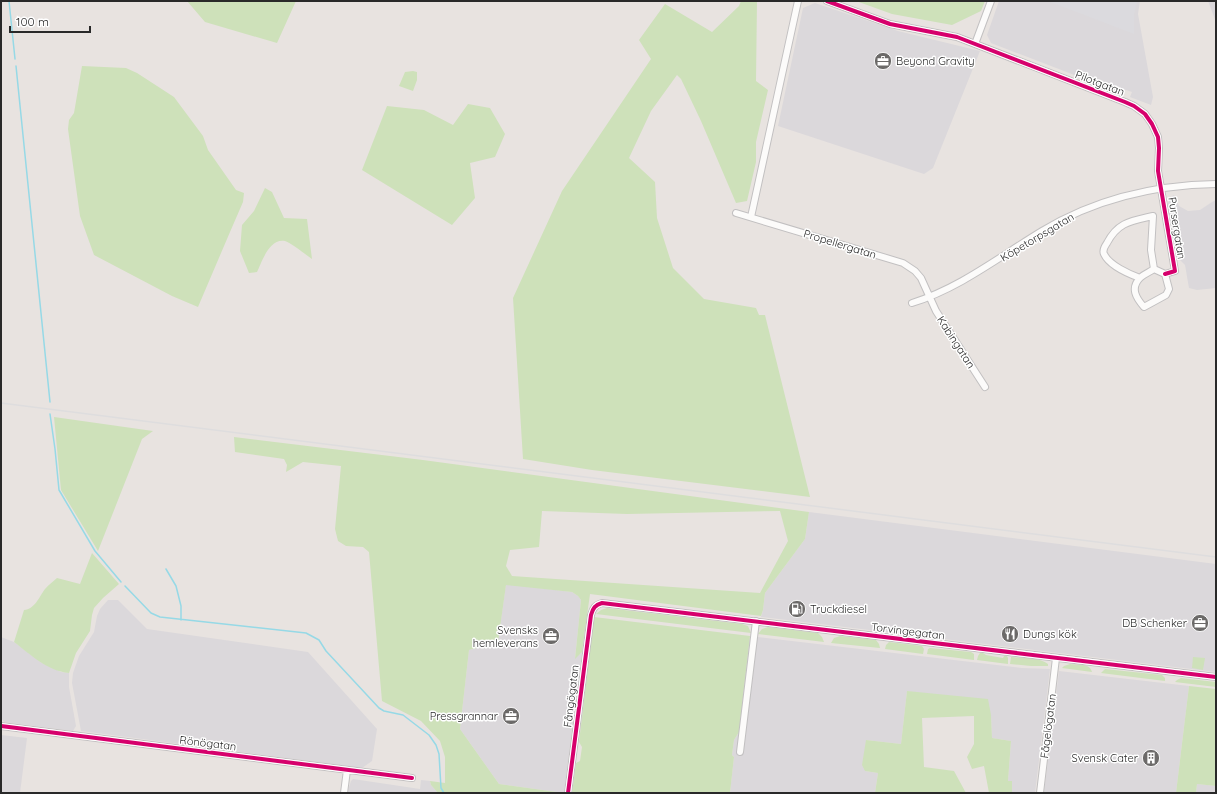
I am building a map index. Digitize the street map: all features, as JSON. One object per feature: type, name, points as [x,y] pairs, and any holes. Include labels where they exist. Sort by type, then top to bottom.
[{"type":"street","points":[[751,217],[798,1]]},
{"type":"street","name":"Pilotgatan","points":[[827,1],[890,24],[944,34],[975,44],[1134,106],[1145,114],[1158,137],[1158,171],[1161,188]]},
{"type":"street","points":[[975,44],[991,1]]},
{"type":"street","name":"Köpetorpsgatan","points":[[912,302],[959,283],[976,274],[1043,231],[1077,213],[1111,200],[1161,188],[1216,184]]},
{"type":"street","name":"Pursergatan","points":[[1161,188],[1175,271],[1165,274]]},
{"type":"street","name":"Propellergatan","points":[[736,213],[903,263],[915,271],[924,283],[929,296]]},
{"type":"street","points":[[1140,278],[1124,272],[1104,255],[1103,251],[1111,235],[1123,224],[1152,216],[1151,250],[1154,269]]},
{"type":"street","points":[[1154,269],[1165,274],[1169,288],[1166,295],[1144,307],[1135,295],[1136,286],[1140,278],[1154,269]]},
{"type":"street","name":"Kabingatan","points":[[929,296],[936,311],[985,387]]},
{"type":"street","name":"Torvingegatan","points":[[597,604],[606,603],[1216,678]]},
{"type":"street","name":"Fångögatan","points":[[568,793],[591,615],[597,604]]},
{"type":"street","points":[[740,752],[756,621]]},
{"type":"street","name":"Fågelögatan","points":[[1040,793],[1056,658]]},
{"type":"street","name":"Rönögatan","points":[[1,726],[412,778]]},
{"type":"street","points":[[344,793],[347,770]]},
{"type":"shaded area","points":[[999,1],[1140,1],[1138,14],[1153,97],[1151,105],[1130,97],[1132,92],[1123,89],[1121,93],[991,43],[987,35]]},
{"type":"shaded area","points":[[1048,1],[1137,1],[1134,15],[1134,34]]},
{"type":"shaded area","points":[[1208,1],[1216,1],[1216,22]]},
{"type":"shaded area","points":[[815,3],[898,31],[980,51],[933,168],[924,174],[778,126],[803,8]]},
{"type":"shaded area","points":[[1174,195],[1179,206],[1188,211],[1200,210],[1216,200],[1216,288],[1197,290],[1189,288],[1185,265],[1175,254],[1167,205]]},
{"type":"shaded area","points":[[809,512],[1216,564],[1216,672],[761,617],[765,593],[805,539]]},
{"type":"shaded area","points":[[506,584],[572,592],[581,600],[575,658],[582,652],[564,793],[499,784],[460,729],[469,650],[498,642]]},
{"type":"shaded area","points":[[108,600],[118,600],[147,629],[308,652],[377,729],[372,761],[362,768],[81,731],[72,683],[73,673],[79,656],[94,632],[100,609]]},
{"type":"shaded area","points":[[750,636],[1022,668],[1050,669],[1035,793],[1012,793],[1012,781],[1008,781],[1011,741],[992,738],[991,715],[907,691],[901,744],[866,740],[865,771],[878,773],[875,793],[730,793],[734,757],[732,755],[734,740],[739,732]]},
{"type":"shaded area","points":[[1,637],[14,642],[42,663],[61,672],[69,673],[69,687],[76,726],[73,731],[4,722],[1,718]]},
{"type":"shaded area","points":[[1059,671],[1189,686],[1176,793],[1044,793]]},
{"type":"shaded area","points":[[1,735],[27,738],[20,793],[1,793]]},
{"type":"shaded area","points":[[353,779],[420,789],[421,780],[430,781],[431,785],[438,793],[348,793],[351,781]]},
{"type":"shaded area","points":[[1197,784],[1216,786],[1216,793],[1196,793]]},
{"type":"green space","points":[[187,1],[296,1],[277,43],[205,22]]},
{"type":"green space","points":[[741,1],[757,1],[756,81],[768,90],[756,142],[756,162],[747,201],[736,203],[701,121],[681,79],[677,75],[651,111],[629,158],[655,182],[657,218],[673,268],[704,299],[756,308],[759,315],[765,315],[810,497],[592,470],[523,459],[513,298],[562,191],[651,59],[639,40],[665,4],[712,32],[739,6]]},
{"type":"green space","points":[[856,1],[985,1],[981,11],[952,25],[892,14]]},
{"type":"green space","points":[[82,66],[126,68],[137,73],[174,97],[203,136],[208,150],[236,190],[244,193],[243,202],[198,307],[172,296],[94,255],[80,216],[68,129],[69,120],[74,113]]},
{"type":"green space","points":[[405,72],[417,72],[417,80],[413,91],[399,86]]},
{"type":"green space","points":[[468,104],[490,108],[505,134],[495,157],[470,163],[475,198],[452,225],[362,170],[387,106],[424,110],[453,125]]},
{"type":"green space","points":[[265,188],[272,192],[284,218],[307,219],[312,259],[287,242],[279,241],[270,247],[257,272],[249,273],[240,251],[242,225],[254,211]]},
{"type":"green space","points":[[54,417],[153,431],[142,439],[98,551],[61,490]]},
{"type":"green space","points":[[234,437],[423,460],[809,512],[805,539],[765,593],[761,616],[590,594],[582,652],[575,659],[581,600],[578,596],[572,592],[506,585],[498,642],[469,650],[460,729],[499,784],[564,793],[438,793],[431,785],[430,781],[445,783],[445,757],[440,741],[421,721],[382,701],[369,552],[363,547],[346,546],[338,541],[335,529],[341,466],[303,462],[286,472],[287,465],[284,459],[235,452]],"holes":[[[542,511],[627,514],[780,511],[788,541],[760,593],[512,576],[506,566],[510,550],[539,547]]]},
{"type":"green space","points":[[92,553],[119,584],[94,608],[90,631],[76,653],[69,673],[61,672],[39,661],[14,642],[24,610],[34,605],[46,588],[57,578],[80,584]]},
{"type":"green space","points":[[607,608],[742,624],[748,626],[751,633],[596,614]]},
{"type":"green space","points":[[594,617],[750,636],[739,732],[734,740],[732,755],[734,757],[730,793],[572,793],[576,763],[580,761],[582,747],[579,742]]},
{"type":"green space","points":[[768,627],[818,633],[824,642],[758,634],[762,629]]},
{"type":"green space","points":[[840,636],[876,640],[880,648],[831,643],[834,638]]},
{"type":"green space","points":[[889,642],[922,646],[924,649],[923,654],[885,649]]},
{"type":"green space","points":[[928,649],[971,652],[974,654],[974,660],[927,654]]},
{"type":"green space","points":[[980,653],[1003,658],[1004,656],[1007,656],[1008,664],[977,660]]},
{"type":"green space","points":[[1011,657],[1040,660],[1048,664],[1048,666],[1010,664]]},
{"type":"green space","points":[[1193,657],[1205,658],[1203,670],[1192,668]]},
{"type":"green space","points":[[1070,664],[1089,667],[1092,672],[1062,668]]},
{"type":"green space","points":[[1105,669],[1162,675],[1165,678],[1165,681],[1101,673]]},
{"type":"green space","points":[[1181,678],[1216,682],[1216,687],[1175,682]]},
{"type":"green space","points":[[1189,686],[1216,689],[1216,786],[1197,784],[1196,793],[1176,793]]},
{"type":"green space","points":[[907,691],[988,699],[991,715],[992,738],[1011,741],[1008,781],[1012,781],[1012,793],[989,793],[984,766],[972,769],[967,757],[974,744],[974,716],[922,718],[924,767],[954,771],[966,793],[875,793],[878,773],[865,771],[862,765],[866,740],[901,744]]},
{"type":"waterway","points":[[9,1],[15,59]]},
{"type":"waterway","points":[[16,66],[50,402]]},
{"type":"waterway","points":[[50,414],[59,490],[95,551],[121,582]]},
{"type":"waterway","points":[[166,569],[176,586],[181,606],[181,620]]},
{"type":"waterway","points":[[125,586],[151,613],[160,617],[306,633],[319,640],[326,651],[379,708],[384,711],[403,715],[429,735],[436,745],[439,754],[441,788],[444,793]]},
{"type":"railway","points":[[1,403],[1216,557]]},
{"type":"cycle path","points":[[827,1],[890,24],[957,37],[1125,102],[1134,106],[1145,114],[1158,137],[1158,171],[1175,271],[1165,274]]},
{"type":"cycle path","points":[[568,793],[591,615],[595,607],[602,603],[1216,677]]},
{"type":"cycle path","points":[[1,726],[412,778]]},
{"type":"place","name":"Beyond Gravity","points":[[883,61]]},
{"type":"place","name":"Truckdiesel","points":[[797,609]]},
{"type":"place","name":"DB Schenker","points":[[1200,623]]},
{"type":"place","name":"Dungs kök","points":[[1010,634]]},
{"type":"place","name":"Svensks hemleverans","points":[[551,636]]},
{"type":"place","name":"Pressgrannar","points":[[511,716]]},
{"type":"place","name":"Svensk Cater","points":[[1151,758]]}]
